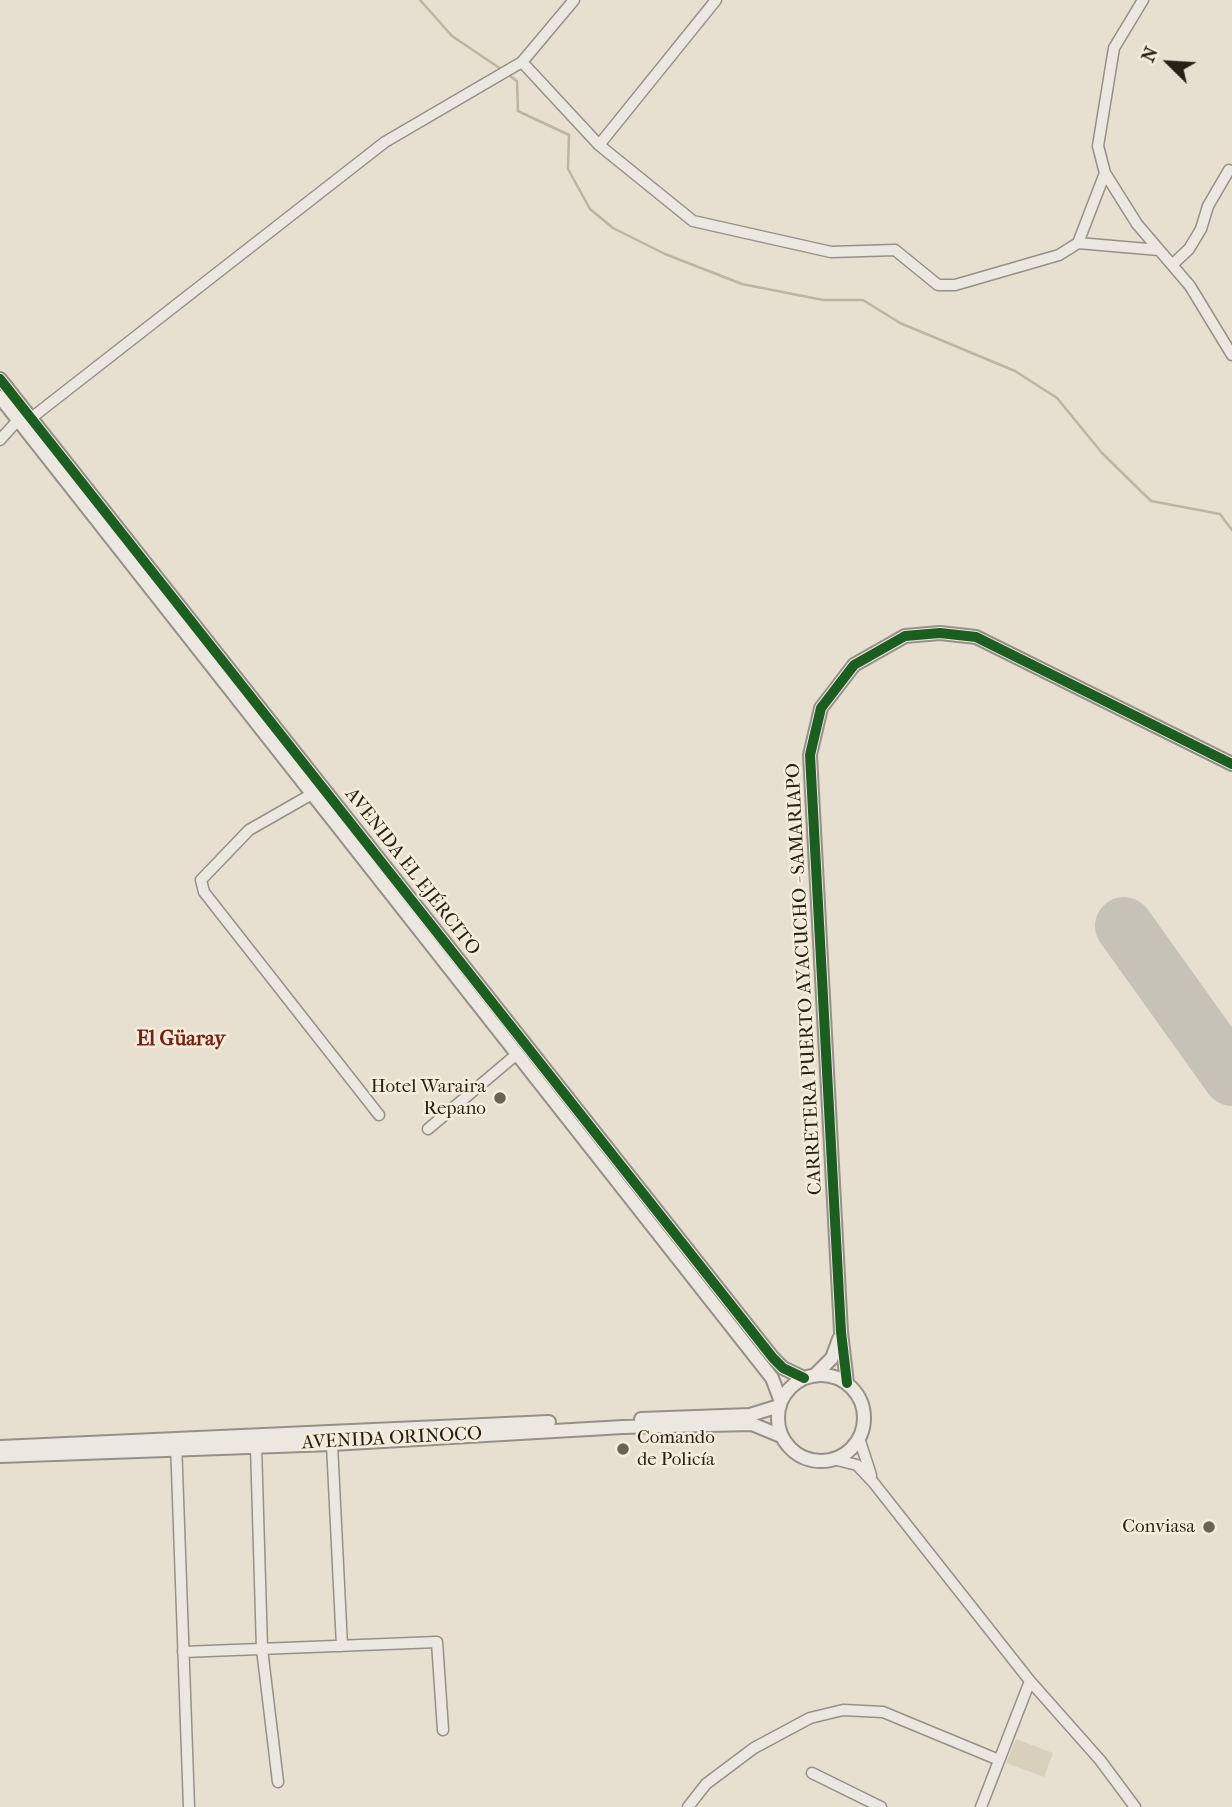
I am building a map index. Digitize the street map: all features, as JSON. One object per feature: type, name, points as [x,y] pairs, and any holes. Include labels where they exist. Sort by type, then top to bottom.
[{"type":"street","points":[[0,440],[385,142],[522,62],[574,0]]},
{"type":"street","points":[[599,145],[716,0]]},
{"type":"street","points":[[1143,0],[1114,48],[1098,146],[1105,173],[1137,225],[1190,286],[1232,355]]},
{"type":"street","points":[[522,62],[599,145],[693,221],[831,252],[895,250],[938,285],[955,285],[1059,255],[1078,243],[1105,173]]},
{"type":"street","points":[[1172,265],[1189,249],[1201,229],[1208,206],[1229,170]]},
{"type":"street","points":[[1078,243],[1159,250]]},
{"type":"street","name":"AVENIDA EL EJÉRCITO","points":[[0,379],[24,420],[312,793],[772,1378],[780,1404]]},
{"type":"street","name":"AVENIDA EL EJÉRCITO","points":[[0,397],[24,420],[773,1358],[783,1368],[809,1376]]},
{"type":"street","name":"CARRETERA PUERTO AYACUCHO - SAMARIAPO","points":[[847,1383],[841,1332],[810,755],[821,708],[854,665],[905,636],[940,633],[976,637],[1232,764]]},
{"type":"street","points":[[312,793],[249,830],[201,880],[204,892],[379,1115]]},
{"type":"street","points":[[428,1129],[517,1054]]},
{"type":"street","name":"CARRETERA PUERTO AYACUCHO - SAMARIAPO","points":[[809,1376],[836,1351],[841,1332]]},
{"type":"street","points":[[833,1460],[848,1451],[859,1438],[864,1418],[863,1408],[847,1383],[826,1375],[809,1376],[790,1388],[780,1404],[778,1421],[781,1436],[797,1455],[809,1460],[833,1460],[857,1465],[1030,1681],[1093,1752],[1135,1807]]},
{"type":"street","name":"AVENIDA ORINOCO","points":[[0,1447],[176,1443],[750,1415],[780,1404]]},
{"type":"street","name":"AVENIDA ORINOCO","points":[[0,1457],[176,1443],[256,1446],[332,1444],[623,1427],[752,1424],[781,1436]]},
{"type":"street","points":[[859,1438],[873,1482]]},
{"type":"street","points":[[176,1443],[189,1807]]},
{"type":"street","points":[[332,1444],[342,1646]]},
{"type":"street","points":[[256,1446],[262,1649],[278,1782]]},
{"type":"street","points":[[183,1652],[437,1642],[443,1730]]},
{"type":"street","points":[[981,1807],[1030,1681]]},
{"type":"street","points":[[688,1807],[706,1784],[754,1748],[810,1718],[843,1710],[883,1712],[999,1760]]},
{"type":"street","points":[[812,1773],[867,1804],[881,1807]]},
{"type":"shaded area","points":[[1016,1739],[1053,1753],[1044,1777],[1006,1763]]},
{"type":"waterway","points":[[420,0],[452,36],[501,69]]},
{"type":"waterway","points":[[506,73],[517,81],[518,111],[569,135],[568,169],[590,209],[613,228],[665,254],[742,284],[823,300],[863,300],[900,323],[1015,371],[1057,398],[1102,453],[1151,501],[1220,514],[1232,530]]},
{"type":"runway","points":[[1124,926],[1232,1077]]},
{"type":"cycle path","points":[[0,379],[773,1358],[783,1368],[804,1378]]},
{"type":"cycle path","points":[[847,1383],[841,1332],[810,755],[821,708],[854,665],[905,636],[940,633],[976,637],[1232,764]]},
{"type":"place","name":"Hotel Waraira Repano","points":[[500,1098]]},
{"type":"place","name":"Comando de Policía","points":[[623,1449]]},
{"type":"place","name":"Conviasa","points":[[1209,1527]]},
{"type":"district","name":"El Güaray","points":[[181,1040]]}]
